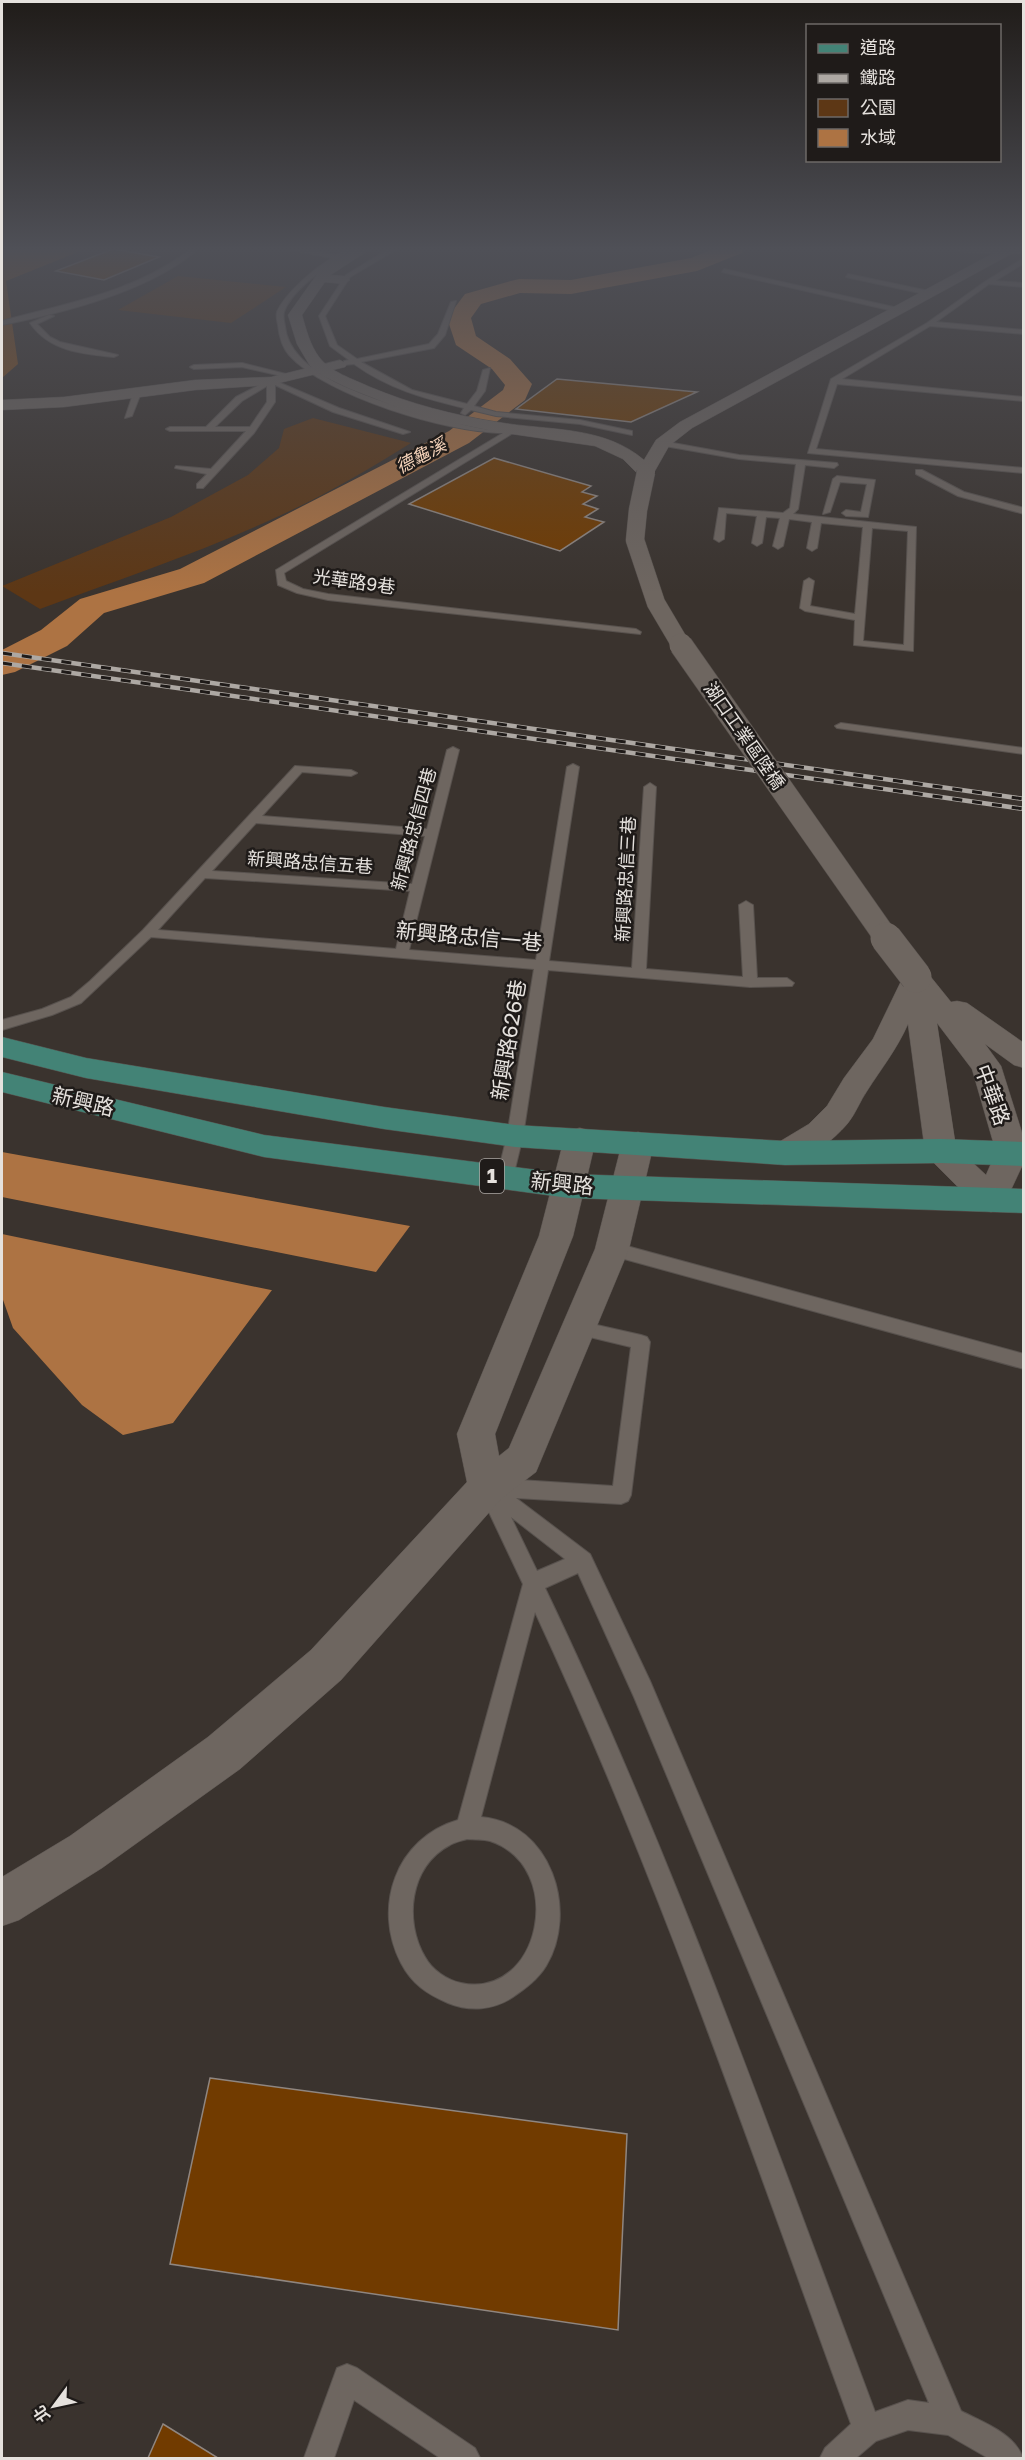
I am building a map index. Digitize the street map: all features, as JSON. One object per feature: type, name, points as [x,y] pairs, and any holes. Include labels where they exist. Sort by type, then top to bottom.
[{"type":"main road","name":"新興路","points":[[2,1047],[86,1068],[384,1118],[515,1136],[785,1153],[941,1151],[1018,1153]]},
{"type":"main road","name":"新興路","points":[[2,1082],[264,1146],[569,1186],[628,1190],[1023,1201]]},
{"type":"street","points":[[312,363],[316,370],[384,399],[465,415]]},
{"type":"street","points":[[2,405],[64,402],[195,385],[271,381],[347,363],[354,374],[399,396],[514,430],[567,436],[646,438],[686,425],[801,363]]},
{"type":"street","points":[[488,422],[646,438]]},
{"type":"street","points":[[567,436],[613,446],[634,458],[646,472]]},
{"type":"street","points":[[646,438],[646,472]]},
{"type":"street","name":"湖口工業區陸橋","points":[[646,472],[638,510],[635,540],[656,603],[683,649],[896,952],[916,977]]},
{"type":"street","points":[[916,977],[987,1034],[1023,1058]]},
{"type":"street","points":[[916,977],[926,1062],[941,1151],[991,1200]]},
{"type":"street","points":[[785,1153],[820,1132],[838,1114],[855,1085],[886,1042],[916,977]]},
{"type":"street","name":"中華路","points":[[916,977],[986,1066],[1018,1153],[991,1200]]},
{"type":"street","points":[[487,1487],[476,1434],[556,1236],[580,1139]]},
{"type":"street","points":[[2,1903],[86,1852],[224,1754],[327,1665],[487,1487],[523,1460],[612,1250],[638,1143]]},
{"type":"lane","points":[[864,363],[834,381],[811,451],[1023,471]]},
{"type":"lane","points":[[194,367],[242,365],[292,376]]},
{"type":"lane","points":[[465,415],[481,391],[488,370]]},
{"type":"lane","points":[[200,486],[252,429],[271,402],[271,381]]},
{"type":"lane","points":[[207,430],[238,399],[271,381]]},
{"type":"lane","points":[[271,381],[336,410],[406,432]]},
{"type":"lane","points":[[834,381],[1023,399]]},
{"type":"lane","points":[[128,416],[137,393]]},
{"type":"lane","points":[[170,429],[252,429]]},
{"type":"lane","name":"光華路9巷","points":[[514,430],[279,572],[281,583],[300,591],[328,597],[636,632]]},
{"type":"lane","points":[[646,438],[739,457],[848,466]]},
{"type":"lane","points":[[794,509],[801,462]]},
{"type":"lane","points":[[179,468],[214,472]]},
{"type":"lane","points":[[907,471],[942,474]]},
{"type":"lane","points":[[919,472],[962,494],[1023,511]]},
{"type":"lane","points":[[778,546],[785,516],[794,509],[826,512],[865,515],[872,482],[837,479],[826,512]]},
{"type":"lane","points":[[719,539],[722,510],[868,524],[913,529],[909,649],[858,643],[868,524]]},
{"type":"lane","points":[[757,543],[762,514]]},
{"type":"lane","points":[[812,548],[817,519]]},
{"type":"lane","points":[[809,581],[806,608],[859,618]]},
{"type":"lane","points":[[841,726],[1023,751]]},
{"type":"lane","name":"新興路忠信四巷","points":[[402,953],[416,888],[433,833],[453,750]]},
{"type":"lane","name":"新興路626巷","points":[[505,1177],[515,1136],[573,767]]},
{"type":"lane","points":[[2,1025],[47,1012],[76,1000],[148,933],[299,768],[351,773]]},
{"type":"lane","name":"新興路忠信三巷","points":[[639,973],[650,787]]},
{"type":"lane","points":[[254,819],[433,833]]},
{"type":"lane","name":"新興路忠信五巷","points":[[202,874],[416,888]]},
{"type":"lane","points":[[746,905],[750,982]]},
{"type":"lane","name":"新興路忠信一巷","points":[[148,933],[750,982],[787,983]]},
{"type":"lane","points":[[612,1250],[1023,1362]]},
{"type":"lane","points":[[487,1487],[621,1495],[641,1342],[579,1328]]},
{"type":"lane","points":[[487,1487],[583,1561],[652,1711],[951,2421]]},
{"type":"lane","points":[[487,1487],[586,1697],[677,1916],[867,2429]]},
{"type":"lane","points":[[533,1583],[583,1561]]},
{"type":"lane","points":[[467,1828],[533,1583]]},
{"type":"lane","points":[[467,1828],[492,1830],[515,1840],[533,1858],[546,1883],[550,1911],[546,1940],[534,1966],[513,1985],[488,1996],[461,1997],[439,1987],[420,1972],[406,1950],[400,1925],[400,1899],[408,1875],[422,1852],[443,1836],[467,1828]]},
{"type":"lane","points":[[319,2458],[347,2379],[465,2458]]},
{"type":"lane","points":[[835,2458],[867,2429],[908,2415],[951,2421],[994,2444],[1008,2458]]},
{"type":"green space","points":[[313,418],[411,443],[330,491],[250,529],[40,609],[2,586],[171,517],[248,475],[279,448],[284,429]]},
{"type":"shaded area","points":[[2,363],[18,363],[18,364],[2,378]]},
{"type":"water","points":[[2,1152],[410,1226],[376,1272],[2,1197]]},
{"type":"water","points":[[2,1234],[272,1290],[173,1423],[123,1435],[82,1405],[13,1328],[2,1297]]},
{"type":"building","points":[[557,379],[697,392],[631,422],[516,409]]},
{"type":"building","points":[[494,458],[591,486],[582,492],[597,496],[583,504],[598,509],[585,517],[604,522],[560,551],[409,504]]},
{"type":"building","points":[[210,2078],[627,2134],[618,2330],[170,2264]]},
{"type":"building","points":[[163,2424],[218,2458],[148,2458]]},
{"type":"waterway","name":"德龜溪","points":[[2,664],[54,638],[92,606],[192,576],[459,437],[515,394],[519,384],[499,363]]},
{"type":"railway","points":[[2,653],[1024,799]]},
{"type":"railway","points":[[2,663],[1024,809]]}]
